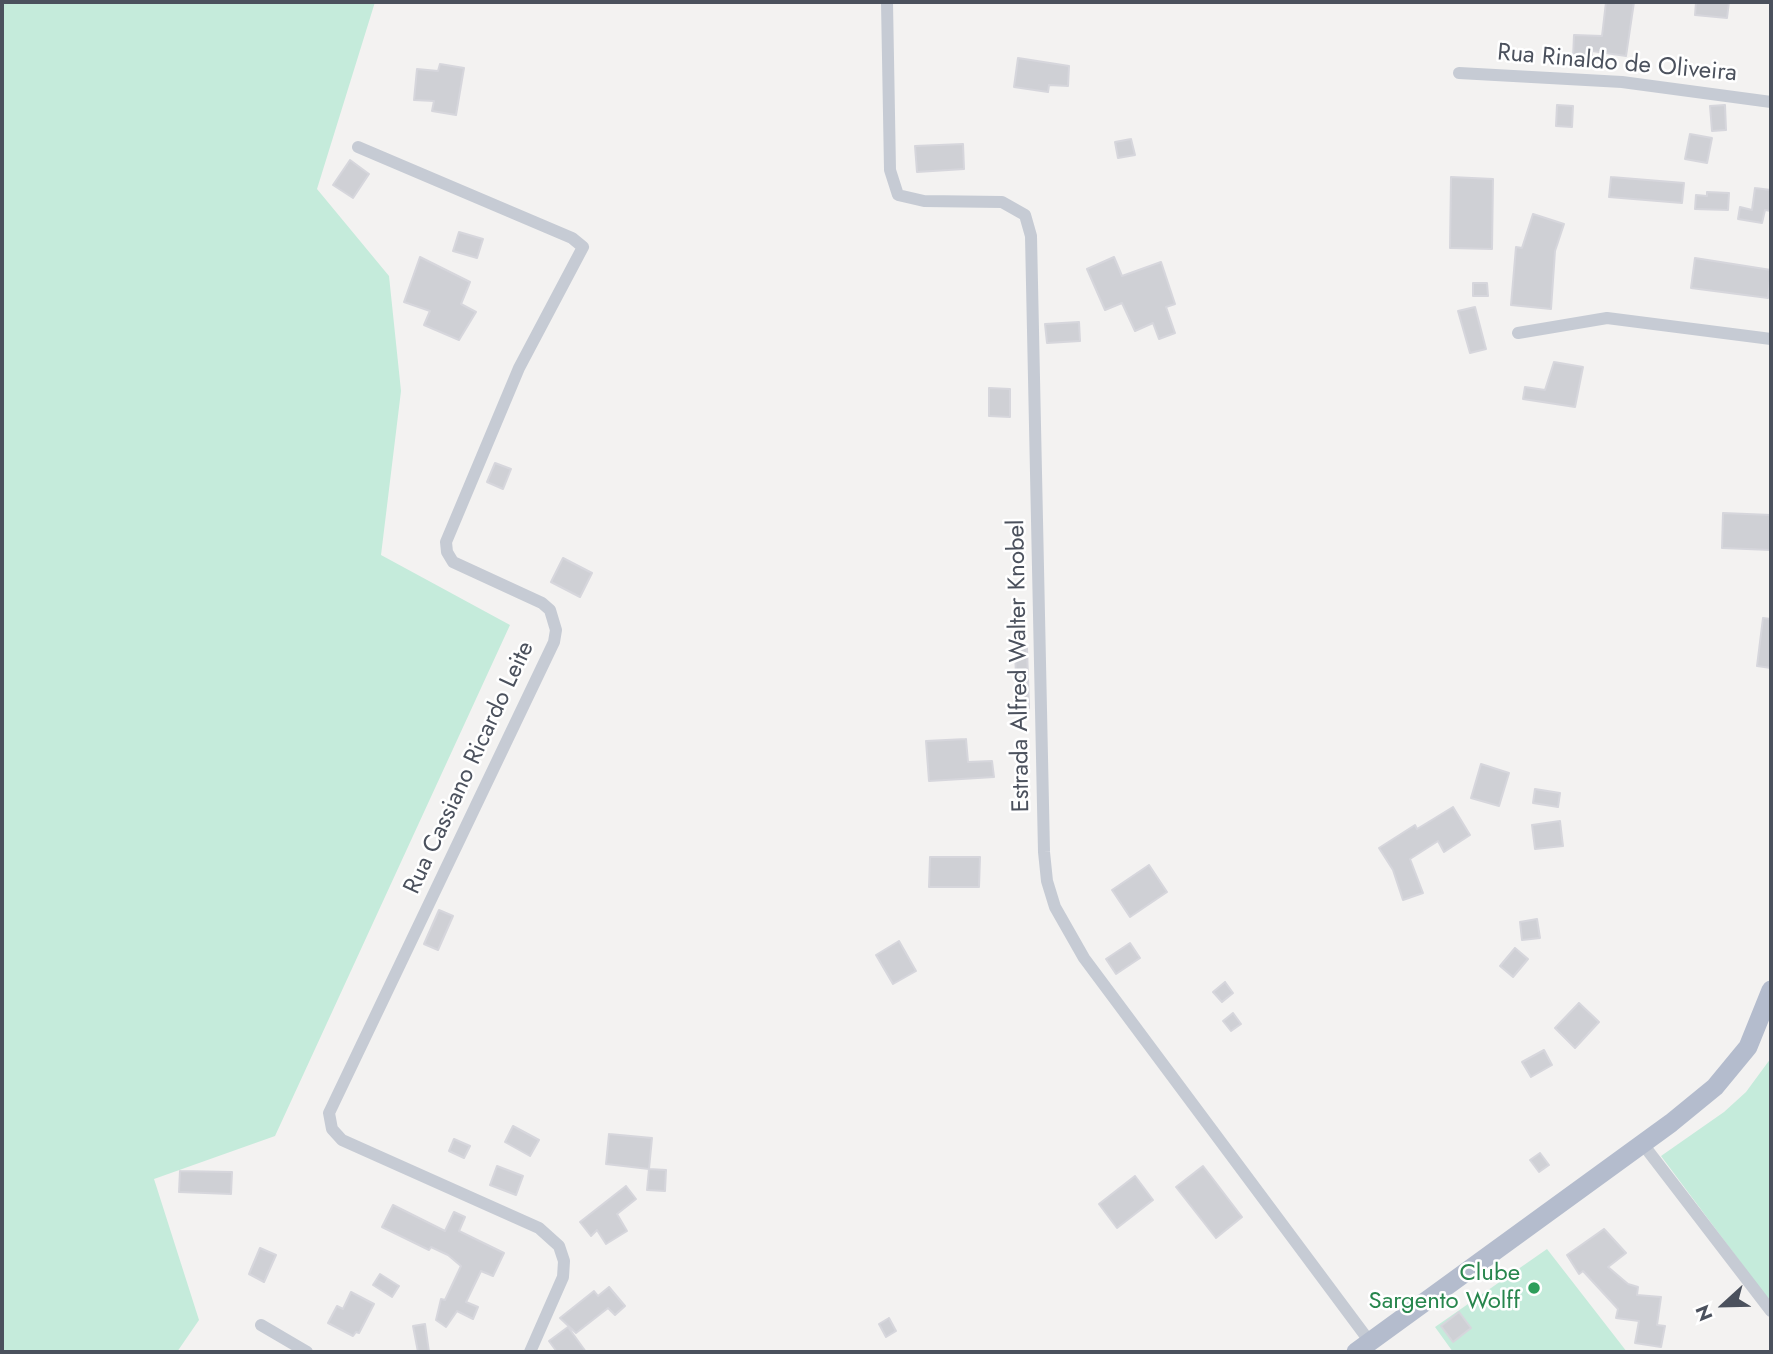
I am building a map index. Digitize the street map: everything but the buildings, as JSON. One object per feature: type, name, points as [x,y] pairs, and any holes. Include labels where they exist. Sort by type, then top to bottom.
[{"type":"main road","points":[[1363,1347],[1642,1143],[1728,1074],[1748,1047],[1771,990]]},
{"type":"street","name":"Estrada Alfred Walter Knobel","points":[[887,2],[890,170],[898,195],[924,201],[1002,202],[1025,215],[1031,236],[1044,852],[1047,881],[1055,907],[1084,958],[1363,1347]]},
{"type":"street","name":"Rua Rinaldo de Oliveira","points":[[1459,72],[1622,82],[1771,102]]},
{"type":"street","name":"Rua Cassiano Ricardo Leite","points":[[358,147],[578,241],[583,247],[519,368],[446,542],[447,552],[453,562],[542,603],[555,619],[554,642],[329,1113],[331,1129],[342,1140],[539,1228],[559,1246],[564,1261],[563,1277],[530,1352]]},
{"type":"street","points":[[1518,333],[1607,318],[1771,339]]},
{"type":"street","points":[[1642,1143],[1771,1311]]},
{"type":"street","points":[[261,1325],[307,1352]]},
{"type":"green space","points":[[2,2],[375,2],[317,189],[389,276],[401,391],[381,555],[510,625],[275,1136],[154,1179],[199,1320],[177,1352],[2,1352]]},
{"type":"green space","points":[[1771,1058],[1771,1303],[1661,1156],[1724,1112],[1746,1092]]},
{"type":"green space","name":"Clube Sargento Wolff","points":[[1547,1249],[1627,1352],[1453,1352],[1435,1327]]},
{"type":"place","name":"Clube Sargento Wolff","points":[[1534,1288]]}]
